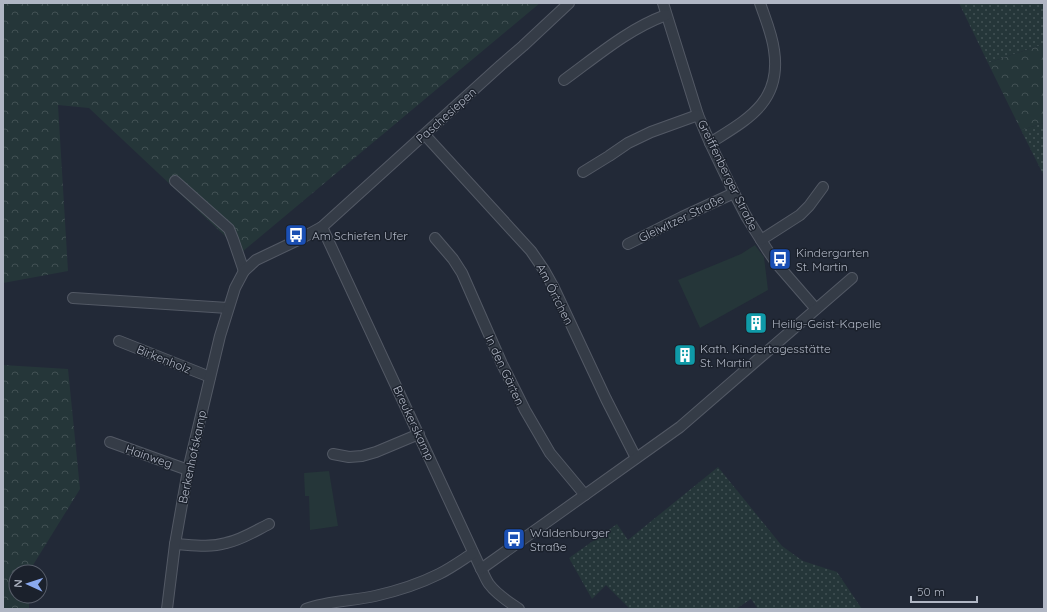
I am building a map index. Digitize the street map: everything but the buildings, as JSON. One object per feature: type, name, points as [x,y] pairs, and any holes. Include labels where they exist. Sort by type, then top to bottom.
[{"type":"street","name":"Paschesiepen","points":[[322,227],[569,3]]},
{"type":"street","name":"Greiffenberger Straße","points":[[663,3],[698,114],[734,193],[761,240],[778,264],[816,309]]},
{"type":"street","points":[[710,143],[739,125],[755,112],[773,85],[776,62],[774,48],[760,3]]},
{"type":"street","points":[[564,80],[603,51],[638,28],[666,15]]},
{"type":"street","points":[[583,172],[628,143],[651,132],[698,114]]},
{"type":"street","name":"Am Örtchen","points":[[425,135],[531,251],[544,270],[636,458]]},
{"type":"street","points":[[175,181],[229,229],[244,271]]},
{"type":"street","points":[[761,240],[800,215],[809,206],[823,187]]},
{"type":"street","name":"Gleiwitzer Straße","points":[[628,244],[734,193]]},
{"type":"street","name":"Berkenhofskamp","points":[[167,609],[175,544],[188,470],[220,336],[235,288],[244,271],[256,260],[322,227]]},
{"type":"street","name":"Breukerskamp","points":[[322,227],[488,583],[502,597],[519,609]]},
{"type":"street","name":"In den Gärten","points":[[435,238],[453,259],[462,273],[524,410],[550,453],[585,496]]},
{"type":"street","points":[[481,569],[680,427],[852,278]]},
{"type":"street","points":[[73,298],[228,308]]},
{"type":"street","name":"Birkenholz","points":[[119,341],[210,377]]},
{"type":"street","points":[[333,454],[349,457],[362,456],[376,452],[419,434]]},
{"type":"street","name":"Hainweg","points":[[110,442],[188,470]]},
{"type":"street","points":[[175,544],[196,546],[225,544],[269,524]]},
{"type":"street","points":[[306,609],[327,603],[395,591],[439,574],[473,553]]},
{"type":"green space","points":[[3,3],[540,3],[242,252],[89,108],[58,105],[68,271],[3,283]]},
{"type":"green space","points":[[959,3],[1044,3],[1044,44],[988,63]]},
{"type":"green space","points":[[1044,44],[1044,123],[1021,130],[988,63]]},
{"type":"green space","points":[[1044,123],[1044,176],[1021,130]]},
{"type":"green space","points":[[755,245],[764,257],[768,290],[700,328],[678,280],[741,254]]},
{"type":"green space","points":[[3,365],[68,369],[80,489],[34,564],[8,564],[8,604],[29,604],[29,609],[3,609]]},
{"type":"green space","points":[[718,467],[782,546],[803,561],[837,572],[862,609],[758,609],[751,599],[736,609],[630,609],[606,585],[592,599],[569,558],[617,524],[628,540]]},
{"type":"green space","points":[[329,471],[338,526],[310,530],[309,496],[305,496],[304,473]]},
{"type":"place","name":"Am Schiefen Ufer","points":[[296,235]]},
{"type":"place","name":"Kindergarten St. Martin","points":[[780,259]]},
{"type":"place","name":"Heilig-Geist-Kapelle","points":[[756,323]]},
{"type":"place","name":"Kath. Kindertagesstätte St. Martin","points":[[685,355]]},
{"type":"place","name":"Waldenburger Straße","points":[[514,539]]}]
